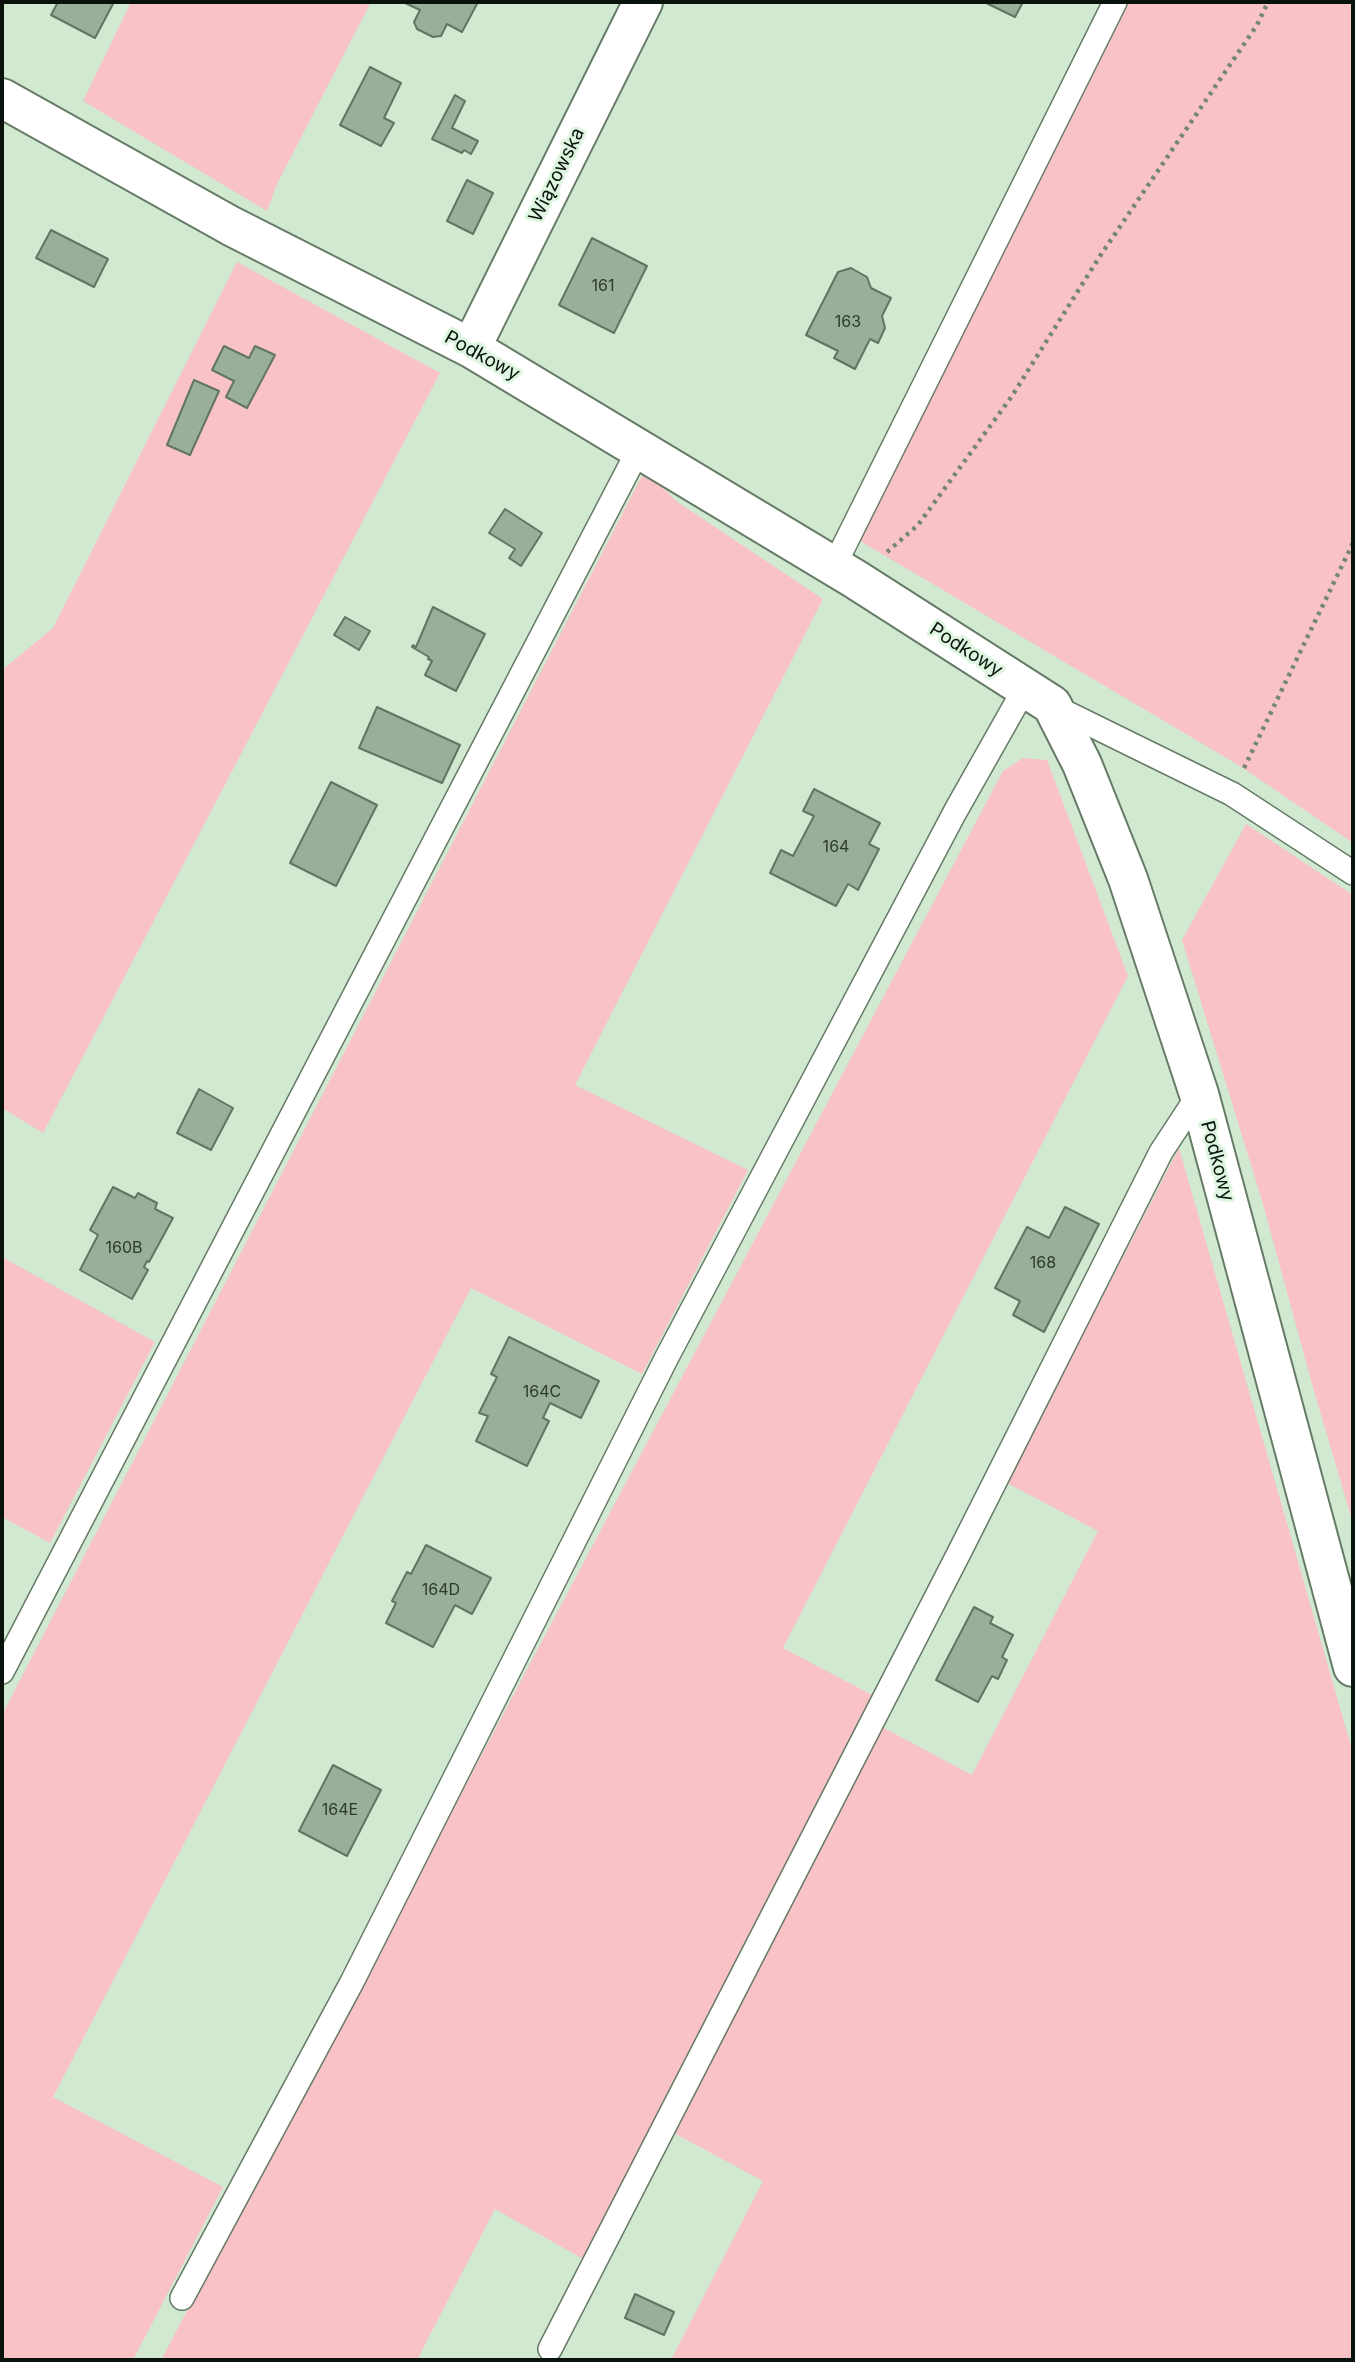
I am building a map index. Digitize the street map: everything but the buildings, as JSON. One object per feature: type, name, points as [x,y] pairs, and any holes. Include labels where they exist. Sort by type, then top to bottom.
[{"type":"street","name":"Wiązowska","points":[[471,348],[643,2]]},
{"type":"street","name":"Podkowy","points":[[2,98],[231,226],[471,348],[845,572],[1038,697],[1082,764],[1128,879],[1199,1094],[1353,1667]]},
{"type":"lane","points":[[845,572],[1115,2]]},
{"type":"lane","points":[[2,1672],[639,449]]},
{"type":"lane","points":[[182,2298],[352,1982],[667,1357],[955,812],[1038,697],[1232,793],[1353,873]]},
{"type":"lane","points":[[551,2349],[954,1563],[1161,1152],[1199,1094]]},
{"type":"path","points":[[845,572],[918,525],[1012,396],[1100,256],[1257,25],[1268,2]]},
{"type":"path","points":[[1232,793],[1353,543]]},
{"type":"shaded area","points":[[131,2],[371,2],[277,184],[267,211],[83,101]]},
{"type":"shaded area","points":[[1128,2],[1353,2],[1353,843],[1240,766],[855,538]]},
{"type":"shaded area","points":[[237,262],[440,373],[43,1133],[2,1108],[2,670],[53,628]]},
{"type":"shaded area","points":[[645,470],[676,501],[823,599],[575,1085],[748,1170],[642,1374],[471,1288],[53,2097],[223,2187],[133,2360],[2,2360],[2,1715]]},
{"type":"shaded area","points":[[1023,758],[1047,760],[1128,976],[783,1648],[874,1696],[585,2260],[495,2209],[417,2360],[161,2360],[1003,771]]},
{"type":"shaded area","points":[[1246,824],[1353,895],[1353,1523],[1263,1204],[1182,940]]},
{"type":"shaded area","points":[[1179,1148],[1353,1753],[1353,2360],[671,2360],[763,2181],[672,2132],[882,1727],[972,1775],[1098,1531],[1007,1483]]},
{"type":"shaded area","points":[[2,1257],[155,1342],[50,1543],[2,1517]]}]
